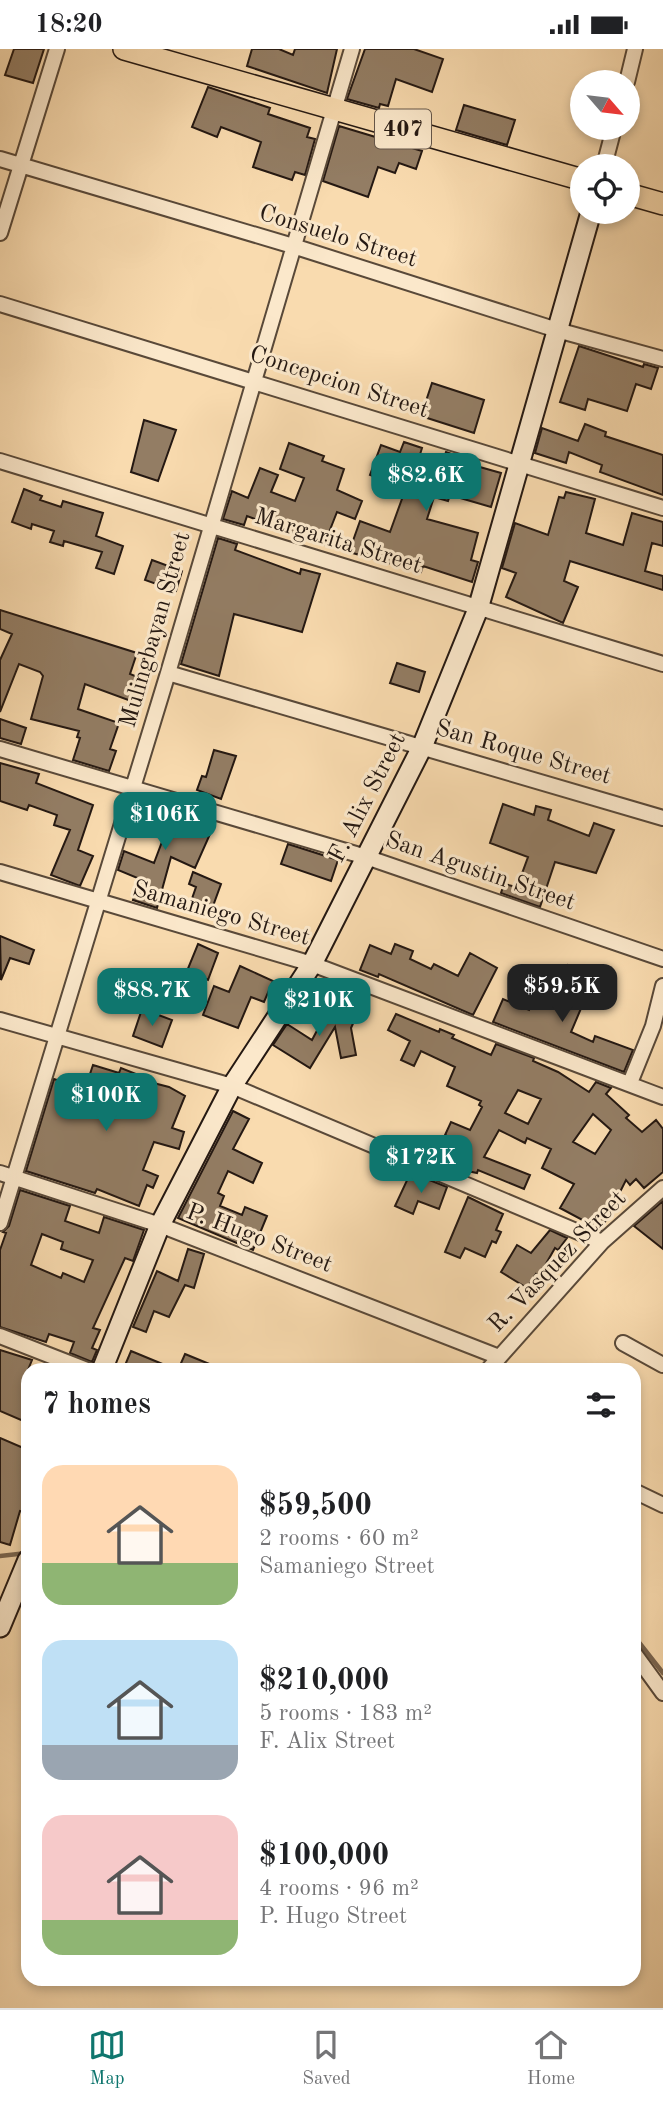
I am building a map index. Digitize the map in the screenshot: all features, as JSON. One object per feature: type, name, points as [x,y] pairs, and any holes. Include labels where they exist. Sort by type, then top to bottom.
[{"type":"main road","name":"407","points":[[124,49],[570,176]]},
{"type":"main road","points":[[640,197],[663,204]]},
{"type":"main road","name":"F. Alix Street","points":[[105,1363],[160,1224],[232,1086],[313,964],[422,747],[478,609],[588,224]]},
{"type":"main road","points":[[0,1627],[21,1581]]},
{"type":"street","points":[[0,233],[57,49]]},
{"type":"street","name":"Mulingbayan Street","points":[[0,1223],[7,1175],[54,1037],[168,673],[352,49]]},
{"type":"street","points":[[629,70],[635,49]]},
{"type":"street","name":"Consuelo Street","points":[[0,159],[293,246],[557,330],[663,359]]},
{"type":"street","name":"Concepcion Street","points":[[0,304],[253,379],[663,508]]},
{"type":"street","name":"Margarita Street","points":[[0,461],[663,664]]},
{"type":"street","name":"San Roque Street","points":[[168,673],[663,818]]},
{"type":"street","name":"San Agustin Street","points":[[0,749],[366,857],[663,959]]},
{"type":"street","name":"Samaniego Street","points":[[0,872],[313,964],[663,1097]]},
{"type":"street","points":[[630,1083],[653,1026],[663,986]]},
{"type":"street","points":[[0,1020],[232,1086],[602,1242]]},
{"type":"street","name":"P. Hugo Street","points":[[7,1175],[160,1224],[499,1357]]},
{"type":"street","name":"R. Vasquez Street","points":[[494,1363],[602,1242],[663,1189]]},
{"type":"street","points":[[0,1336],[69,1363]]},
{"type":"street","points":[[623,1343],[663,1365]]},
{"type":"street","points":[[641,1494],[663,1505]]},
{"type":"street","points":[[641,1663],[663,1693]]},
{"type":"building","points":[[14,49],[44,49],[33,83],[5,75]]},
{"type":"building","points":[[252,49],[279,49],[293,55],[295,49],[337,49],[327,93],[247,66]]},
{"type":"building","points":[[365,49],[414,49],[443,59],[432,92],[396,79],[388,106],[380,104],[379,108],[347,99]]},
{"type":"building","points":[[208,87],[270,108],[268,114],[310,128],[307,137],[315,139],[305,175],[295,172],[292,180],[253,167],[261,142],[221,127],[217,137],[192,127]]},
{"type":"building","points":[[464,105],[515,120],[507,145],[456,130]]},
{"type":"building","points":[[339,126],[422,151],[416,169],[399,163],[395,173],[378,167],[368,197],[323,181]]},
{"type":"building","points":[[579,346],[643,367],[644,364],[658,368],[651,389],[636,384],[627,411],[588,399],[585,410],[560,402]]},
{"type":"building","points":[[432,383],[484,400],[474,433],[421,416]]},
{"type":"building","points":[[144,420],[176,430],[158,481],[131,472]]},
{"type":"building","points":[[585,424],[606,432],[605,436],[663,455],[663,495],[600,472],[602,465],[569,452],[566,463],[535,453],[542,428],[578,441]]},
{"type":"building","points":[[404,442],[422,448],[418,461],[440,469],[446,452],[463,458],[462,462],[501,473],[491,507],[450,495],[448,501],[434,497],[427,519],[478,533],[471,560],[478,562],[472,582],[423,566],[421,572],[349,552],[360,521],[390,532],[403,496],[388,491],[391,483],[370,475],[381,445],[400,452]]},
{"type":"building","points":[[289,443],[324,456],[322,461],[344,469],[337,490],[362,501],[355,519],[337,512],[324,545],[247,516],[244,525],[223,519],[232,491],[248,498],[260,468],[278,475],[271,492],[295,501],[304,478],[280,469]]},
{"type":"building","points":[[24,489],[42,496],[40,500],[61,507],[63,501],[103,513],[96,536],[123,546],[114,574],[96,568],[102,552],[64,541],[63,546],[50,542],[54,531],[32,524],[31,529],[12,522]]},
{"type":"building","points":[[566,492],[595,499],[586,533],[623,545],[632,513],[663,522],[663,546],[652,543],[645,571],[663,576],[663,590],[570,561],[564,581],[578,587],[563,623],[506,597],[516,573],[502,568],[515,523],[548,535],[559,497],[564,498]]},
{"type":"building","points":[[218,538],[237,544],[235,550],[300,574],[301,569],[320,574],[302,632],[234,614],[219,676],[181,664]]},
{"type":"building","points":[[152,560],[182,571],[176,591],[145,580]]},
{"type":"building","points":[[0,610],[137,653],[130,674],[140,678],[131,701],[85,684],[78,709],[119,723],[110,749],[116,751],[109,771],[73,760],[80,738],[77,737],[79,731],[31,719],[43,676],[40,672],[19,664],[0,712],[0,660],[12,634],[0,629]]},
{"type":"building","points":[[397,663],[425,672],[419,692],[390,683]]},
{"type":"building","points":[[0,719],[26,728],[21,744],[0,738]]},
{"type":"building","points":[[214,750],[236,756],[221,799],[197,790],[202,776],[206,777]]},
{"type":"building","points":[[0,763],[39,774],[36,783],[93,805],[78,850],[93,856],[80,886],[51,875],[70,830],[54,825],[57,815],[29,805],[27,810],[0,801]]},
{"type":"building","points":[[503,804],[534,815],[536,806],[551,810],[548,820],[589,836],[594,823],[614,830],[596,873],[555,862],[540,907],[501,893],[504,884],[517,887],[528,857],[490,843]]},
{"type":"building","points":[[143,808],[192,824],[195,817],[214,825],[195,868],[171,857],[157,908],[133,900],[140,879],[118,870],[124,851],[154,863],[163,839],[137,829]]},
{"type":"building","points":[[288,844],[338,860],[331,881],[281,864]]},
{"type":"building","points":[[193,872],[221,884],[209,917],[188,910],[196,887],[189,884]]},
{"type":"building","points":[[0,936],[34,950],[29,964],[10,958],[1,980]]},
{"type":"building","points":[[198,944],[218,953],[208,980],[187,971]]},
{"type":"building","points":[[395,944],[413,951],[410,959],[431,969],[434,964],[458,976],[470,953],[497,968],[473,1015],[379,974],[378,977],[360,970],[370,945],[391,954]]},
{"type":"building","points":[[568,965],[580,970],[570,992],[585,999],[571,1032],[593,1042],[595,1036],[633,1050],[624,1072],[493,1022],[503,999],[529,1010],[531,1003],[543,1008],[557,976],[562,978]]},
{"type":"building","points":[[240,966],[273,981],[264,1002],[251,997],[238,1028],[203,1015],[214,986],[229,992]]},
{"type":"building","points":[[331,1004],[356,1017],[351,1028],[356,1055],[341,1058],[335,1027],[310,1068],[273,1045],[287,1024],[312,1040]]},
{"type":"building","points":[[142,1009],[172,1020],[162,1047],[133,1036]]},
{"type":"building","points":[[396,1014],[439,1032],[440,1029],[454,1035],[452,1038],[491,1055],[496,1044],[534,1058],[533,1061],[558,1072],[589,1092],[596,1082],[611,1088],[606,1094],[629,1115],[626,1118],[642,1132],[656,1120],[663,1129],[663,1172],[644,1188],[636,1179],[630,1185],[626,1180],[601,1230],[560,1208],[574,1184],[542,1168],[551,1149],[527,1138],[525,1143],[499,1130],[484,1157],[530,1175],[524,1189],[478,1170],[477,1173],[463,1170],[446,1161],[457,1141],[445,1135],[451,1122],[470,1130],[482,1107],[479,1105],[481,1101],[447,1086],[455,1067],[421,1051],[414,1066],[401,1060],[410,1041],[388,1030]],"holes":[[[518,1090],[541,1099],[528,1124],[505,1113]],[[593,1114],[611,1130],[595,1154],[573,1142]]]},
{"type":"building","points":[[93,1065],[119,1073],[121,1068],[136,1074],[134,1078],[169,1087],[185,1096],[172,1128],[184,1132],[179,1149],[154,1142],[143,1170],[158,1176],[153,1188],[147,1185],[139,1206],[97,1189],[95,1193],[26,1171],[54,1079],[85,1089]]},
{"type":"building","points":[[233,1111],[249,1119],[233,1149],[262,1163],[253,1183],[228,1171],[218,1193],[224,1196],[220,1206],[242,1215],[245,1207],[267,1216],[253,1250],[178,1218]]},
{"type":"building","points":[[409,1176],[425,1184],[427,1179],[447,1187],[439,1209],[418,1201],[413,1214],[395,1206]]},
{"type":"building","points":[[20,1190],[70,1206],[65,1221],[99,1233],[104,1217],[144,1230],[133,1261],[125,1258],[93,1328],[100,1330],[92,1348],[97,1350],[92,1362],[70,1353],[74,1342],[49,1334],[46,1342],[0,1327],[0,1250],[6,1233],[3,1232],[9,1226]],"holes":[[[42,1234],[63,1242],[61,1249],[93,1260],[84,1282],[63,1273],[61,1278],[31,1265]]]},
{"type":"building","points":[[468,1197],[503,1214],[496,1230],[501,1232],[496,1243],[492,1241],[485,1257],[465,1248],[460,1258],[445,1252]]},
{"type":"building","points":[[663,1201],[663,1249],[634,1226]]},
{"type":"building","points":[[550,1230],[567,1238],[558,1250],[555,1248],[539,1276],[536,1274],[527,1288],[501,1272],[517,1245],[531,1253]]},
{"type":"building","points":[[188,1249],[204,1254],[194,1288],[185,1285],[169,1317],[154,1311],[146,1332],[133,1327],[157,1271],[178,1281]]},
{"type":"building","points":[[0,1350],[32,1360],[31,1363],[21,1363],[21,1420],[0,1411]]},
{"type":"building","points":[[131,1351],[160,1363],[126,1363]]},
{"type":"building","points":[[185,1354],[207,1363],[181,1363]]},
{"type":"building","points":[[0,1438],[21,1447],[21,1511],[10,1545],[0,1542]]},
{"type":"waterway","points":[[0,1556],[21,1554]]},
{"type":"waterway","points":[[641,1645],[663,1673]]}]
